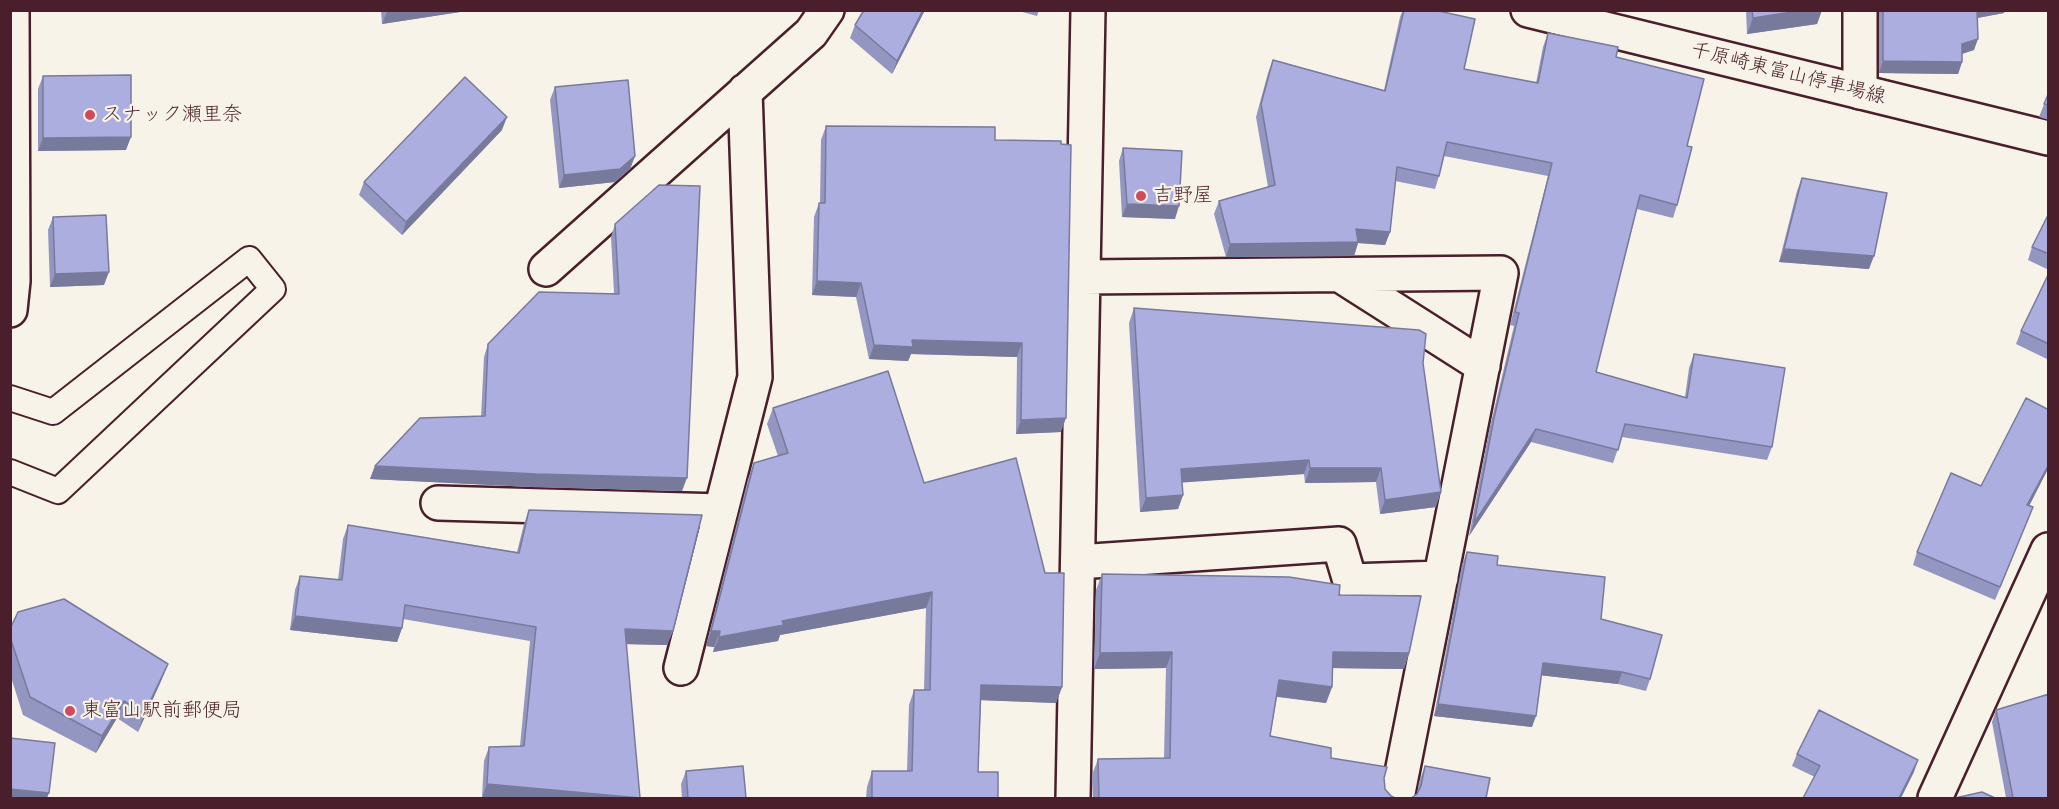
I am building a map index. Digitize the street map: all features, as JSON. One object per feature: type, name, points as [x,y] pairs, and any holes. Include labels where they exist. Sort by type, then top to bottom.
[{"type":"street","points":[[10,310],[13,281],[12,10]]},
{"type":"street","points":[[546,269],[811,33],[826,10]]},
{"type":"street","points":[[1073,798],[1088,10]]},
{"type":"street","name":"千原崎東富山停車場線","points":[[1528,10],[1599,19],[1860,92],[2049,138]]},
{"type":"street","points":[[1860,10],[1860,92]]},
{"type":"street","points":[[681,668],[755,377],[745,91]]},
{"type":"street","points":[[1083,277],[1501,273],[1397,798]]},
{"type":"street","points":[[1340,274],[1483,366]]},
{"type":"street","points":[[438,503],[721,511]]},
{"type":"street","points":[[1078,562],[1339,544],[1350,581],[1441,578]]},
{"type":"street","points":[[1935,798],[2049,550]]},
{"type":"lane","points":[[10,398],[53,412],[249,259],[273,289],[58,491],[10,472]]},
{"type":"building","points":[[864,10],[923,10],[897,61],[855,25]]},
{"type":"building","points":[[1404,10],[1434,10],[1475,19],[1464,69],[1538,83],[1548,33],[1618,47],[1616,57],[1704,79],[1687,146],[1692,147],[1677,205],[1640,195],[1596,372],[1687,398],[1694,354],[1785,368],[1772,447],[1625,424],[1618,450],[1536,429],[1474,523],[1494,418],[1519,313],[1515,312],[1552,163],[1447,142],[1439,176],[1397,167],[1390,232],[1356,229],[1358,242],[1230,244],[1219,201],[1275,185],[1261,104],[1273,60],[1385,91]]},
{"type":"building","points":[[1752,10],[1805,10],[1753,18]]},
{"type":"building","points":[[1883,10],[1977,10],[1978,39],[1962,44],[1962,62],[1883,61]]},
{"type":"building","points":[[131,75],[131,137],[43,138],[43,76]]},
{"type":"building","points":[[465,77],[507,117],[406,222],[364,182]]},
{"type":"building","points":[[628,80],[635,156],[620,169],[564,175],[555,87]]},
{"type":"building","points":[[2049,92],[2049,105],[2044,104]]},
{"type":"building","points":[[826,126],[995,127],[995,140],[1061,141],[1061,144],[1071,145],[1066,418],[1021,420],[1022,343],[912,340],[913,347],[874,345],[861,283],[817,281],[819,203],[825,203]]},
{"type":"building","points":[[1123,148],[1182,151],[1179,206],[1127,204]]},
{"type":"building","points":[[1802,178],[1887,193],[1874,256],[1784,249]]},
{"type":"building","points":[[659,185],[700,186],[687,478],[536,474],[375,466],[420,418],[485,416],[488,344],[539,292],[619,294],[615,224]]},
{"type":"building","points":[[2049,213],[2049,254],[2032,247]]},
{"type":"building","points":[[106,215],[109,272],[55,274],[53,217]]},
{"type":"building","points":[[2049,273],[2049,344],[2021,331]]},
{"type":"building","points":[[1134,308],[1419,330],[1426,334],[1423,363],[1441,492],[1385,500],[1381,468],[1310,468],[1309,460],[1181,469],[1183,495],[1146,498]]},
{"type":"building","points":[[888,371],[924,483],[1016,458],[1045,573],[1064,573],[1062,687],[981,685],[978,772],[998,772],[998,798],[872,798],[872,771],[912,771],[914,690],[930,690],[932,592],[782,621],[784,625],[719,637],[720,631],[711,631],[754,463],[788,453],[773,408]]},
{"type":"building","points":[[2026,398],[2049,410],[2049,464],[2027,505],[2033,507],[2000,587],[1917,552],[1951,473],[1981,486]]},
{"type":"building","points":[[529,510],[702,515],[673,631],[625,629],[640,798],[487,784],[489,747],[524,746],[536,627],[405,605],[402,628],[295,616],[300,576],[342,580],[348,525],[519,553]]},
{"type":"building","points":[[1467,552],[1498,556],[1497,565],[1605,577],[1601,619],[1662,635],[1650,679],[1622,672],[1543,663],[1536,716],[1438,704]]},
{"type":"building","points":[[1102,574],[1289,577],[1340,585],[1339,595],[1421,596],[1409,653],[1333,652],[1332,687],[1279,680],[1270,736],[1331,748],[1331,758],[1387,767],[1384,778],[1385,789],[1395,798],[1099,798],[1098,759],[1170,758],[1172,652],[1100,653]]},
{"type":"building","points":[[64,599],[168,664],[144,714],[124,701],[102,736],[30,697],[10,637],[10,629],[18,612]]},
{"type":"building","points":[[2049,694],[2049,798],[2013,798],[1996,710]]},
{"type":"building","points":[[1819,710],[1918,760],[1899,798],[1803,798],[1820,766],[1797,754]]},
{"type":"building","points":[[10,738],[55,743],[49,793],[10,789]]},
{"type":"building","points":[[743,766],[746,798],[688,798],[686,771]]},
{"type":"building","points":[[1425,766],[1490,778],[1486,798],[1411,798],[1417,794],[1421,786]]},
{"type":"building","points":[[1982,792],[1995,798],[1955,798]]},
{"type":"place","name":"スナック瀬里奈","points":[[90,115]]},
{"type":"place","name":"吉野屋","points":[[1141,196]]},
{"type":"place","name":"東富山駅前郵便局","points":[[70,711]]}]
